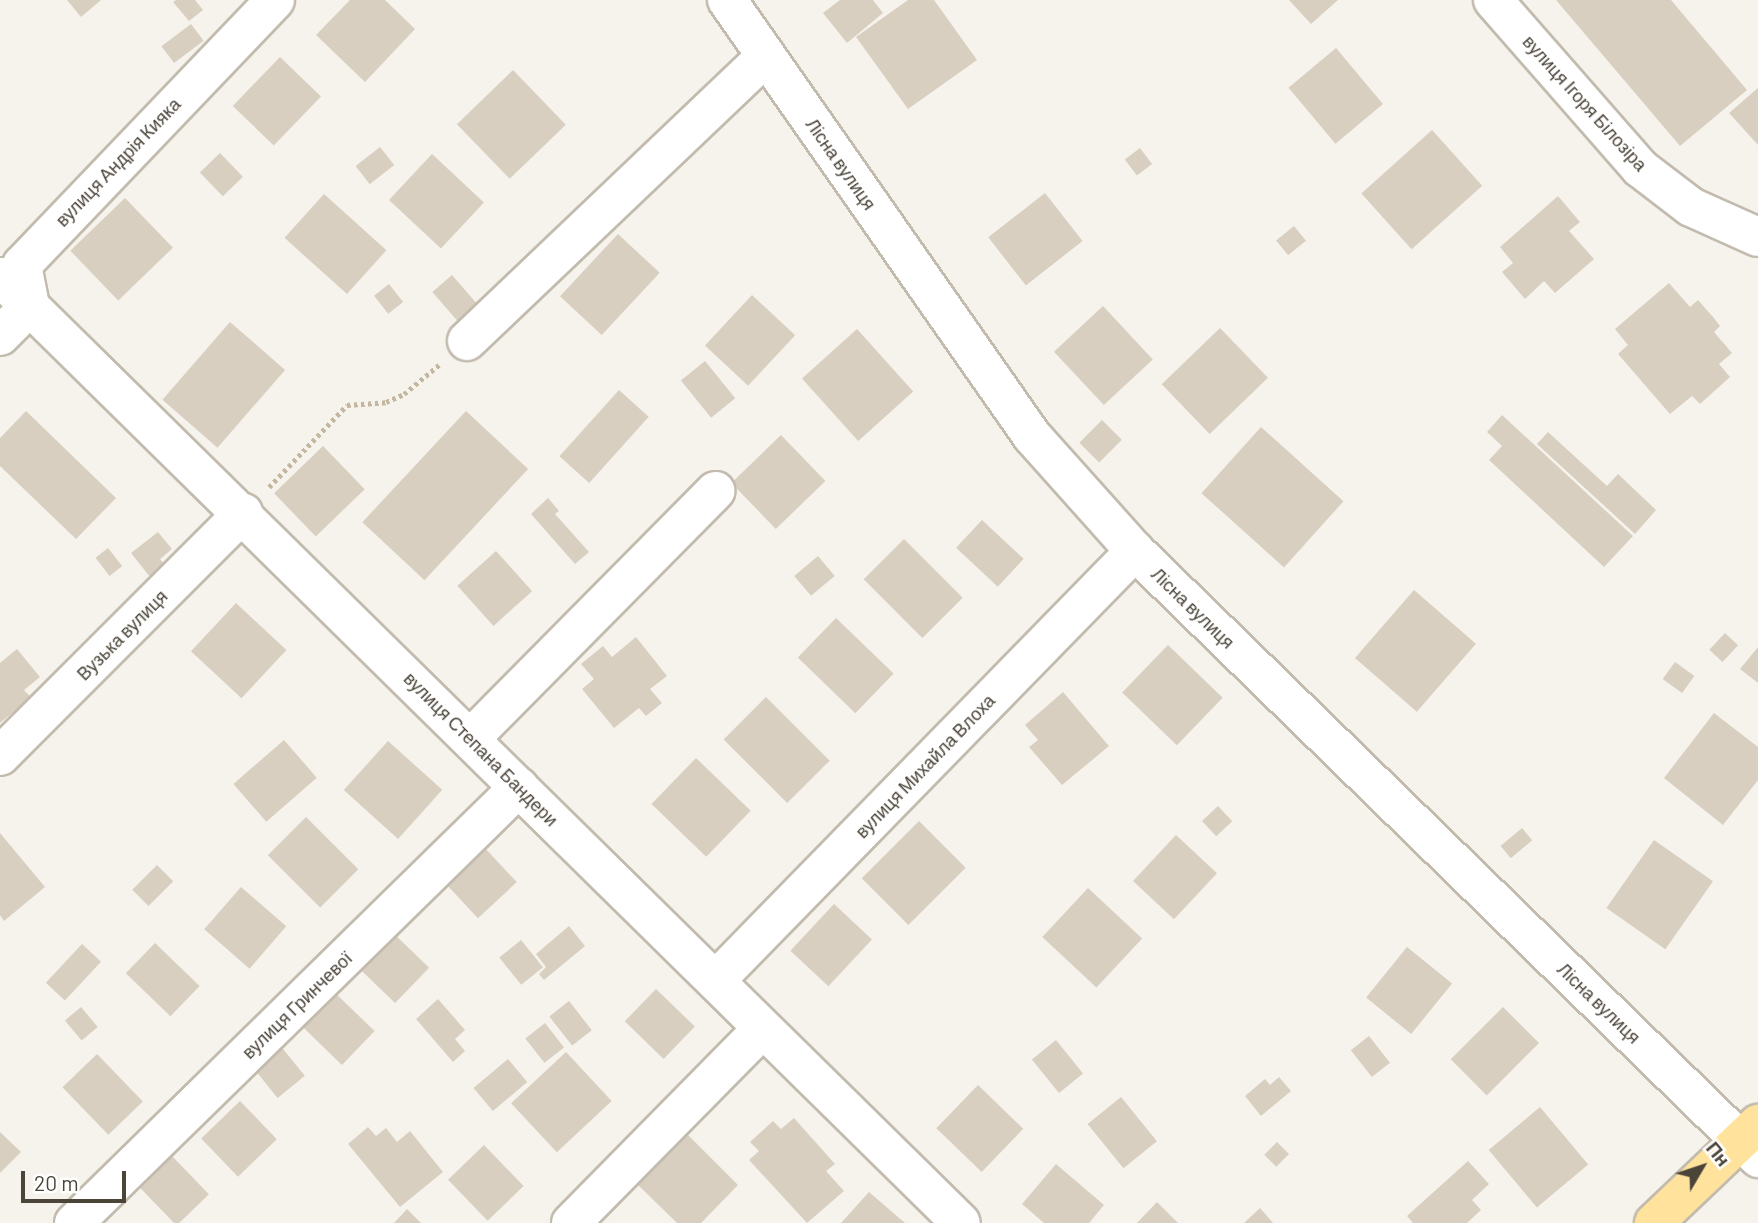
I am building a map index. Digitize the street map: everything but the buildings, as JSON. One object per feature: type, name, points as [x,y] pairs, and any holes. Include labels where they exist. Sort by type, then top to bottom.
[{"type":"main road","points":[[1654,1223],[1753,1142]]},
{"type":"street","name":"вулиця Андрія Кияка","points":[[30,306],[22,265],[275,0]]},
{"type":"street","name":"Лісна вулиця","points":[[727,0],[1032,436],[1135,551],[1753,1142]]},
{"type":"street","name":"вулиця Ігоря Білозіра","points":[[1493,0],[1640,168],[1691,207],[1758,237]]},
{"type":"street","points":[[467,341],[766,56]]},
{"type":"street","name":"вулиця Степана Бандери","points":[[0,277],[243,513],[961,1223]]},
{"type":"street","points":[[0,337],[30,306]]},
{"type":"street","points":[[470,739],[715,491]]},
{"type":"street","name":"Вузька вулиця","points":[[0,756],[243,513]]},
{"type":"street","name":"вулиця Михайла Влоха","points":[[716,980],[1135,551]]},
{"type":"street","name":"вулиця Гринчевої","points":[[74,1223],[519,787]]},
{"type":"street","points":[[571,1223],[762,1029]]},
{"type":"path","points":[[243,513],[346,405],[386,402],[404,394],[467,341]]}]
